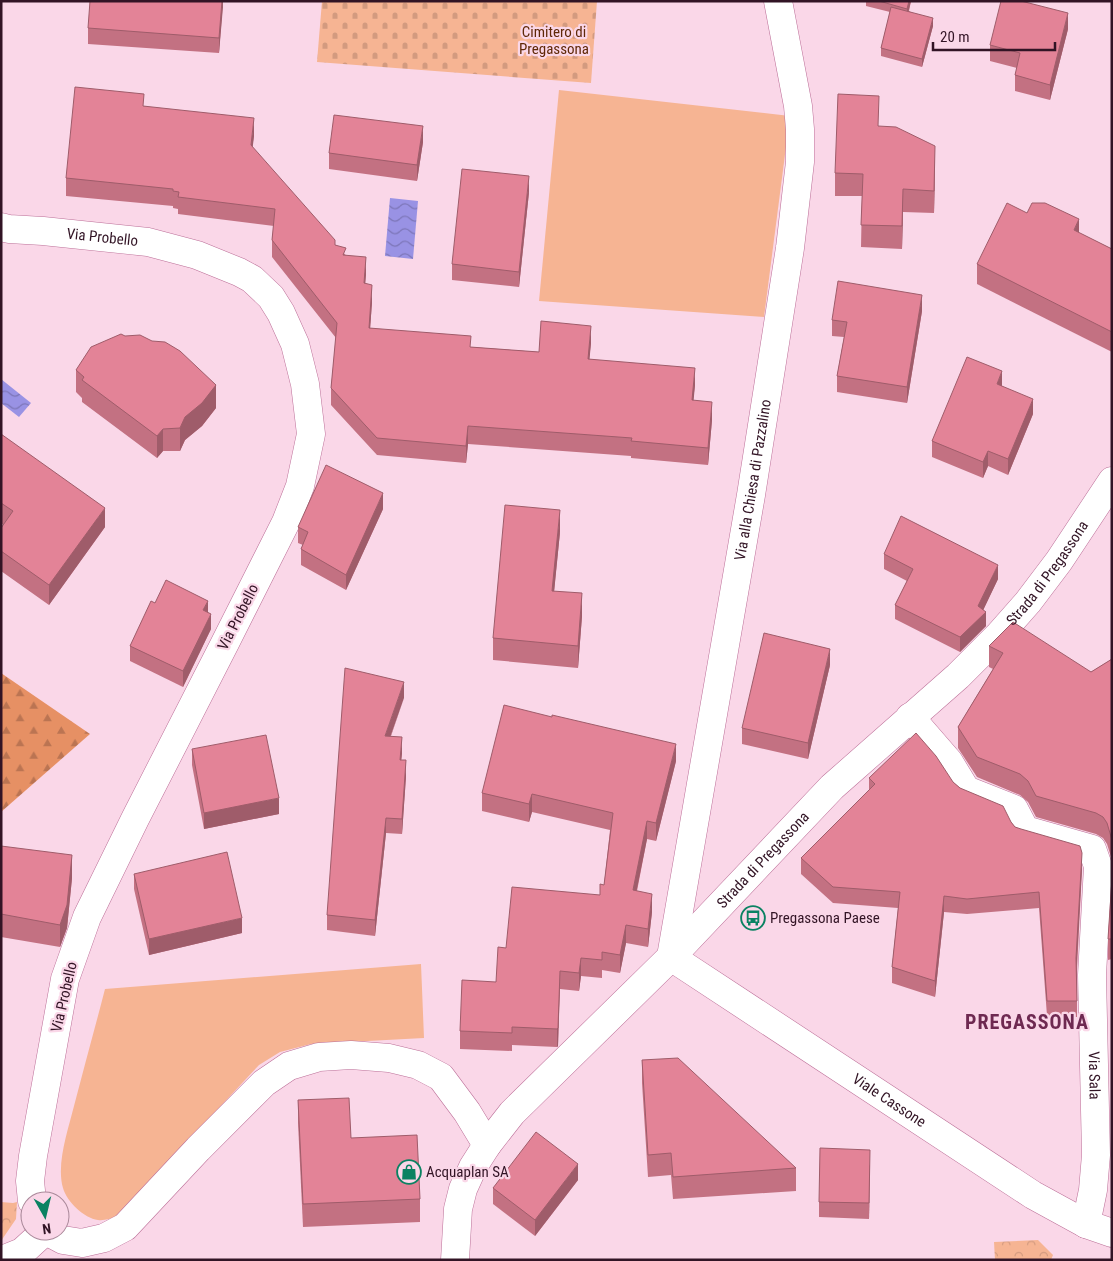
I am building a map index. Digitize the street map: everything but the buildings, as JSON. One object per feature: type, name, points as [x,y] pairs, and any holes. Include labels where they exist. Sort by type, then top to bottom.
[{"type":"street","name":"Via alla Chiesa di Pazzalino","points":[[671,957],[752,495],[790,248],[800,162],[798,106],[778,1]]},
{"type":"street","name":"Via Probello","points":[[1,227],[148,242],[197,255],[252,279],[271,297],[281,312],[295,344],[305,384],[311,434],[300,486],[286,522],[134,819],[87,917],[65,979],[33,1156],[30,1181],[31,1191]]},
{"type":"street","name":"Strada di Pregassona","points":[[455,1260],[458,1209],[463,1189],[473,1167],[512,1113],[671,957],[832,787],[964,669],[998,636],[1028,602],[1059,561],[1112,481]]},
{"type":"street","name":"Via Sala","points":[[910,717],[950,762],[966,790],[1014,809],[1025,830],[1092,849],[1105,868],[1092,975],[1096,1155],[1093,1190],[1086,1224]]},
{"type":"street","name":"Viale Cassone","points":[[671,957],[1033,1195],[1086,1224],[1112,1233]]},
{"type":"street","points":[[70,1241],[82,1243],[104,1238],[125,1226],[198,1149],[264,1084],[288,1066],[318,1057],[351,1055],[389,1058],[418,1065],[442,1077],[488,1144]]},
{"type":"street","points":[[2,1260],[22,1252],[34,1241]]},
{"type":"green space","name":"Cimitero di Pregassona","points":[[322,1],[597,1],[591,83],[317,62]]},
{"type":"green space","points":[[559,90],[790,116],[764,317],[539,301]]},
{"type":"green space","points":[[1,673],[90,734],[1,812]]},
{"type":"green space","points":[[421,964],[424,1038],[311,1044],[280,1052],[259,1065],[117,1217],[98,1220],[82,1213],[70,1202],[70,1191],[64,1191],[63,1188],[61,1168],[69,1126],[105,989]]},
{"type":"green space","points":[[1,1202],[17,1202],[16,1219],[1,1241]]},
{"type":"green space","points":[[1038,1240],[1053,1255],[1051,1260],[995,1260],[994,1242]]},
{"type":"water","points":[[390,198],[418,201],[413,259],[385,256]]},
{"type":"water","points":[[1,379],[31,403],[19,417],[1,403]]},
{"type":"place","name":"Pregassona Paese","points":[[753,918]]},
{"type":"place","name":"Acquaplan SA","points":[[409,1172]]},
{"type":"district","name":"PREGASSONA","points":[[1027,1022]]}]
